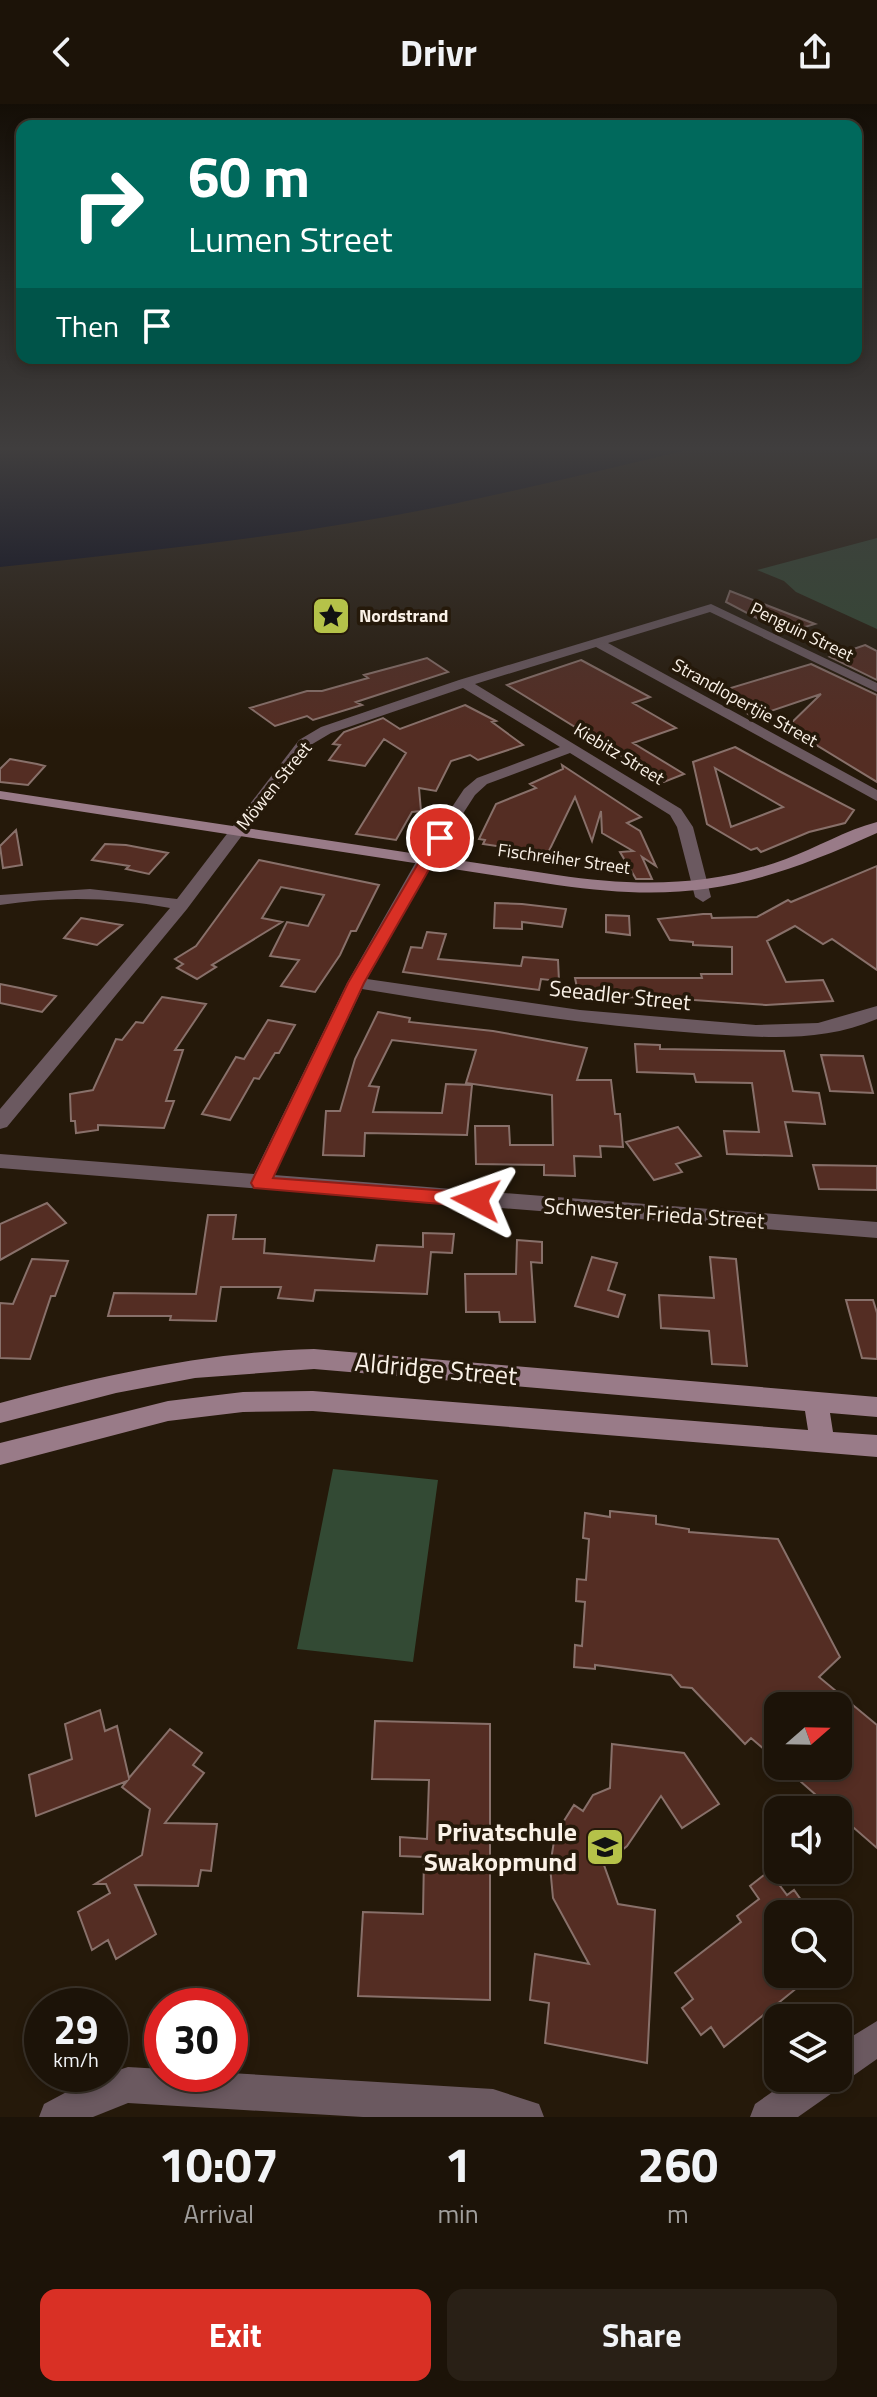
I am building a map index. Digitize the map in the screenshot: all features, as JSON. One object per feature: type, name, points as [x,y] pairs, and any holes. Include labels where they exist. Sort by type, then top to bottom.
[{"type":"street","name":"Möwen Street","points":[[0,1122],[181,905],[304,743],[326,730],[464,683],[711,608]]},
{"type":"street","name":"Penguin Street","points":[[711,608],[877,688]]},
{"type":"street","name":"Strandlopertjie Street","points":[[597,642],[877,796]]},
{"type":"street","name":"Kiebitz Street","points":[[464,683],[676,812],[685,827],[701,892]]},
{"type":"street","points":[[260,1183],[356,983],[423,865],[469,792],[482,781],[571,748]]},
{"type":"street","name":"Fischreiher Street","points":[[0,795],[233,837]]},
{"type":"street","name":"Fischreiher Street","points":[[0,807],[233,837],[634,898],[760,886],[877,842]]},
{"type":"street","name":"Fischreiher Street","points":[[701,892],[804,860],[877,827]]},
{"type":"street","points":[[0,900],[62,892],[101,892],[181,905]]},
{"type":"street","name":"Seeadler Street","points":[[356,983],[567,1016],[680,1026],[815,1031],[839,1027],[877,1012]]},
{"type":"street","name":"Schwester Frieda Street","points":[[0,1161],[877,1230]]},
{"type":"street","name":"Aldridge Street","points":[[0,1413],[197,1366],[280,1359],[314,1359],[877,1407]]},
{"type":"street","name":"Aldridge Street","points":[[0,1454],[168,1411],[243,1402],[313,1401],[877,1446]]},
{"type":"street","points":[[816,1402],[822,1442]]},
{"type":"street","points":[[852,2056],[877,2038]]},
{"type":"street","points":[[57,2117],[104,2092],[128,2085],[493,2107],[526,2117]]},
{"type":"street","points":[[768,2117],[803,2092]]},
{"type":"green space","points":[[862,542],[877,542],[877,629],[796,592],[784,581],[757,570]]},
{"type":"green space","points":[[333,1469],[438,1480],[413,1662],[297,1649]]},
{"type":"water","points":[[0,542],[216,542],[170,548],[0,567]]},
{"type":"building","points":[[730,591],[815,624],[785,633],[726,602]]},
{"type":"building","points":[[865,645],[877,651],[877,680],[830,657]]},
{"type":"building","points":[[427,658],[448,672],[356,702],[362,705],[313,720],[307,716],[275,726],[250,708],[307,691],[322,691],[368,678],[364,675]]},
{"type":"building","points":[[581,660],[650,697],[633,703],[676,728],[633,743],[684,774],[664,782],[507,685]]},
{"type":"building","points":[[811,664],[877,695],[877,782],[803,737],[783,731],[821,694],[753,717],[714,693]]},
{"type":"building","points":[[465,705],[496,721],[492,722],[523,745],[478,760],[470,755],[451,761],[436,791],[419,788],[421,811],[412,812],[396,840],[356,834],[406,753],[384,739],[365,766],[329,760],[340,745],[333,744],[344,732],[383,718],[400,729]]},
{"type":"building","points":[[735,747],[854,810],[845,823],[809,832],[761,852],[757,848],[751,850],[707,824],[693,762]],"holes":[[[715,768],[783,807],[731,827]]]},
{"type":"building","points":[[10,759],[45,766],[28,785],[0,782],[0,769]]},
{"type":"building","points":[[562,765],[641,817],[627,823],[640,831],[656,866],[642,857],[652,879],[636,879],[620,852],[633,851],[602,833],[601,811],[592,841],[575,797],[547,855],[514,853],[516,849],[483,844],[485,840],[479,839],[496,804],[536,788],[530,784],[563,769]]},
{"type":"building","points":[[16,830],[22,865],[3,868],[0,846]]},
{"type":"building","points":[[105,844],[168,853],[149,874],[126,869],[129,866],[92,860]]},
{"type":"building","points":[[259,860],[379,885],[356,931],[351,931],[340,955],[315,992],[281,986],[299,960],[270,956],[287,922],[308,926],[324,895],[281,887],[262,918],[282,922],[212,965],[216,967],[197,979],[177,968],[183,964],[175,959],[196,946]]},
{"type":"building","points":[[877,866],[877,970],[832,939],[823,944],[795,926],[767,941],[786,982],[823,980],[833,1001],[766,1005],[649,997],[579,998],[575,978],[702,978],[701,974],[732,974],[732,947],[670,940],[658,919],[703,914],[711,914],[712,918],[757,917],[788,900],[791,902]]},
{"type":"building","points":[[495,903],[566,909],[562,927],[522,922],[522,929],[494,928]]},
{"type":"building","points":[[606,915],[629,916],[630,935],[606,932]]},
{"type":"building","points":[[81,918],[122,925],[97,945],[64,938]]},
{"type":"building","points":[[427,932],[446,934],[438,959],[521,966],[523,957],[558,960],[559,981],[541,979],[539,990],[403,972],[411,947],[422,948]]},
{"type":"building","points":[[0,984],[56,996],[42,1012],[0,1003]]},
{"type":"building","points":[[162,997],[206,1004],[175,1050],[183,1050],[166,1101],[174,1101],[164,1128],[98,1125],[98,1130],[76,1133],[75,1121],[71,1121],[70,1094],[93,1090],[116,1039],[122,1040],[136,1022],[143,1023]]},
{"type":"building","points":[[378,1012],[410,1018],[409,1022],[493,1031],[587,1048],[577,1080],[611,1080],[615,1114],[620,1114],[623,1147],[600,1146],[601,1157],[574,1156],[575,1176],[544,1175],[544,1165],[476,1164],[475,1126],[509,1126],[510,1145],[553,1145],[552,1095],[466,1083],[476,1050],[392,1040],[369,1086],[379,1087],[373,1112],[442,1113],[446,1084],[472,1085],[467,1135],[365,1133],[364,1156],[323,1155],[326,1111],[340,1111],[355,1059]]},
{"type":"building","points":[[268,1020],[295,1025],[279,1053],[275,1053],[259,1079],[254,1078],[230,1120],[202,1114],[236,1057],[244,1059]]},
{"type":"building","points":[[635,1044],[660,1045],[660,1049],[784,1051],[793,1091],[819,1093],[825,1124],[785,1122],[792,1156],[727,1154],[724,1131],[759,1132],[752,1083],[696,1082],[694,1074],[637,1072]]},
{"type":"building","points":[[821,1055],[863,1056],[873,1093],[830,1091]]},
{"type":"building","points":[[678,1127],[701,1156],[676,1164],[682,1172],[654,1180],[626,1142]]},
{"type":"building","points":[[813,1165],[877,1166],[877,1190],[819,1189]]},
{"type":"building","points":[[47,1203],[66,1223],[0,1260],[0,1224]]},
{"type":"building","points":[[208,1215],[236,1215],[233,1239],[265,1239],[264,1253],[374,1261],[377,1245],[423,1247],[423,1233],[454,1234],[452,1253],[431,1252],[427,1294],[315,1290],[313,1301],[278,1298],[281,1287],[221,1287],[216,1321],[170,1320],[171,1316],[108,1316],[114,1293],[196,1294]]},
{"type":"building","points":[[517,1240],[542,1242],[542,1263],[531,1262],[535,1322],[500,1322],[499,1312],[466,1312],[465,1274],[516,1274]]},
{"type":"building","points":[[592,1257],[617,1263],[608,1290],[625,1295],[618,1317],[575,1306]]},
{"type":"building","points":[[710,1257],[736,1259],[747,1366],[712,1364],[709,1331],[661,1328],[659,1295],[714,1298]]},
{"type":"building","points":[[32,1259],[68,1261],[55,1296],[51,1296],[30,1359],[0,1358],[0,1303],[13,1304]]},
{"type":"building","points":[[846,1300],[873,1300],[877,1313],[877,1359],[862,1358]]},
{"type":"building","points":[[610,1511],[656,1516],[656,1524],[689,1529],[689,1532],[778,1539],[840,1657],[819,1677],[837,1692],[764,1692],[764,1749],[751,1738],[745,1744],[692,1688],[681,1687],[671,1675],[595,1665],[595,1669],[574,1667],[575,1645],[582,1646],[585,1602],[576,1601],[577,1579],[586,1580],[589,1539],[583,1538],[585,1513],[610,1517]]},
{"type":"building","points":[[852,1704],[877,1725],[877,1848],[852,1826],[852,1796],[817,1796],[799,1780],[852,1780]]},
{"type":"building","points":[[100,1710],[105,1731],[117,1726],[129,1778],[170,1729],[202,1753],[193,1765],[204,1773],[165,1823],[217,1824],[211,1871],[201,1870],[198,1886],[135,1885],[156,1934],[116,1959],[108,1940],[92,1950],[78,1912],[110,1893],[106,1884],[95,1884],[142,1855],[150,1809],[122,1787],[127,1781],[36,1816],[29,1775],[72,1759],[65,1724]]},
{"type":"building","points":[[375,1721],[490,1724],[490,2000],[358,1996],[363,1912],[423,1914],[424,1857],[400,1856],[400,1837],[427,1839],[429,1780],[372,1779]]},
{"type":"building","points":[[612,1744],[684,1753],[719,1804],[682,1828],[661,1796],[627,1846],[604,1865],[618,1904],[655,1910],[647,2063],[545,2043],[549,2003],[530,2000],[535,1954],[589,1964],[553,1898],[550,1866],[555,1835],[574,1805],[583,1811],[593,1795],[610,1788]]},
{"type":"building","points":[[764,1875],[764,1884],[779,1884],[787,1895],[794,1890],[801,1900],[764,1900],[764,1988],[797,1988],[777,2004],[764,2004],[764,2015],[724,2047],[711,2027],[701,2035],[682,2008],[693,1999],[675,1973],[741,1922],[737,1916],[759,1899],[750,1886]]},
{"type":"place","name":"Nordstrand","points":[[331,616]]},
{"type":"place","name":"Privatschule Swakopmund","points":[[605,1847]]},
{"type":"route","points":[[440,838],[356,983],[260,1183],[476,1200]]}]
